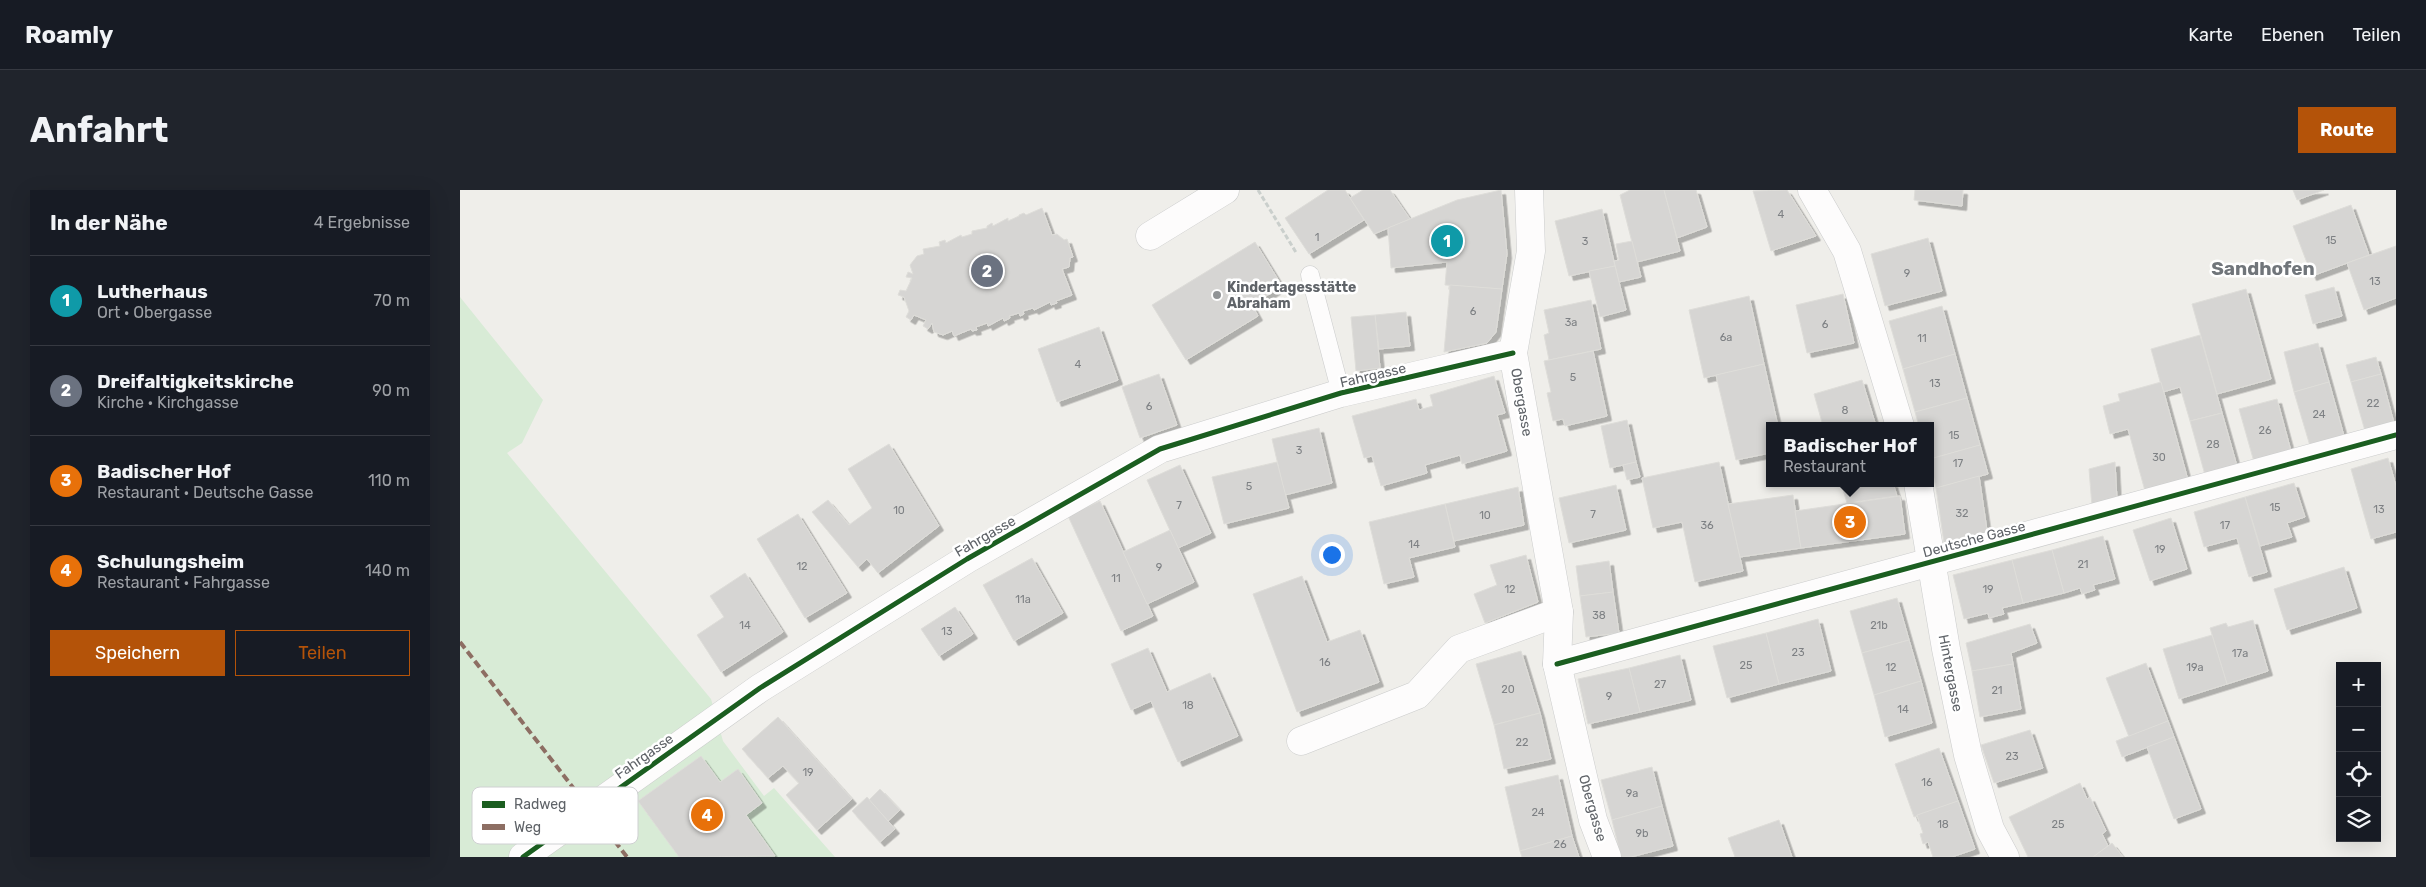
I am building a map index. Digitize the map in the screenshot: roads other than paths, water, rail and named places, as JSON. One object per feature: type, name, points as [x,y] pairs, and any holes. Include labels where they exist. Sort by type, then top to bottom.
[{"type":"street","points":[[1150,236],[1225,190]]},
{"type":"street","points":[[1812,190],[1847,252],[1899,422]]},
{"type":"street","name":"Obergasse","points":[[1534,191],[1530,252],[1513,353],[1559,612],[1557,664],[1593,820],[1607,857]]},
{"type":"street","name":"Fahrgasse","points":[[622,787],[760,688],[967,559],[1160,449],[1341,393],[1513,353]]},
{"type":"street","name":"Deutsche Gasse","points":[[1557,664],[2396,435]]},
{"type":"street","name":"Hintergasse","points":[[1919,487],[1968,756],[1990,829],[2005,857]]},
{"type":"street","points":[[1301,741],[1417,694],[1459,649],[1559,612]]},
{"type":"street","name":"Fahrgasse","points":[[524,857],[542,844]]},
{"type":"lane","points":[[1310,275],[1341,393]]},
{"type":"place","name":"Lutherhaus","points":[[1447,241]]},
{"type":"place","name":"Dreifaltigkeitskirche","points":[[987,271]]},
{"type":"place","name":"Kindertagesstätte Abraham","points":[[1217,295]]},
{"type":"place","name":"Badischer Hof","points":[[1850,522]]},
{"type":"place","name":"Schulungsheim","points":[[707,815]]},
{"type":"district","name":"Sandhofen","points":[[2263,268]]}]
